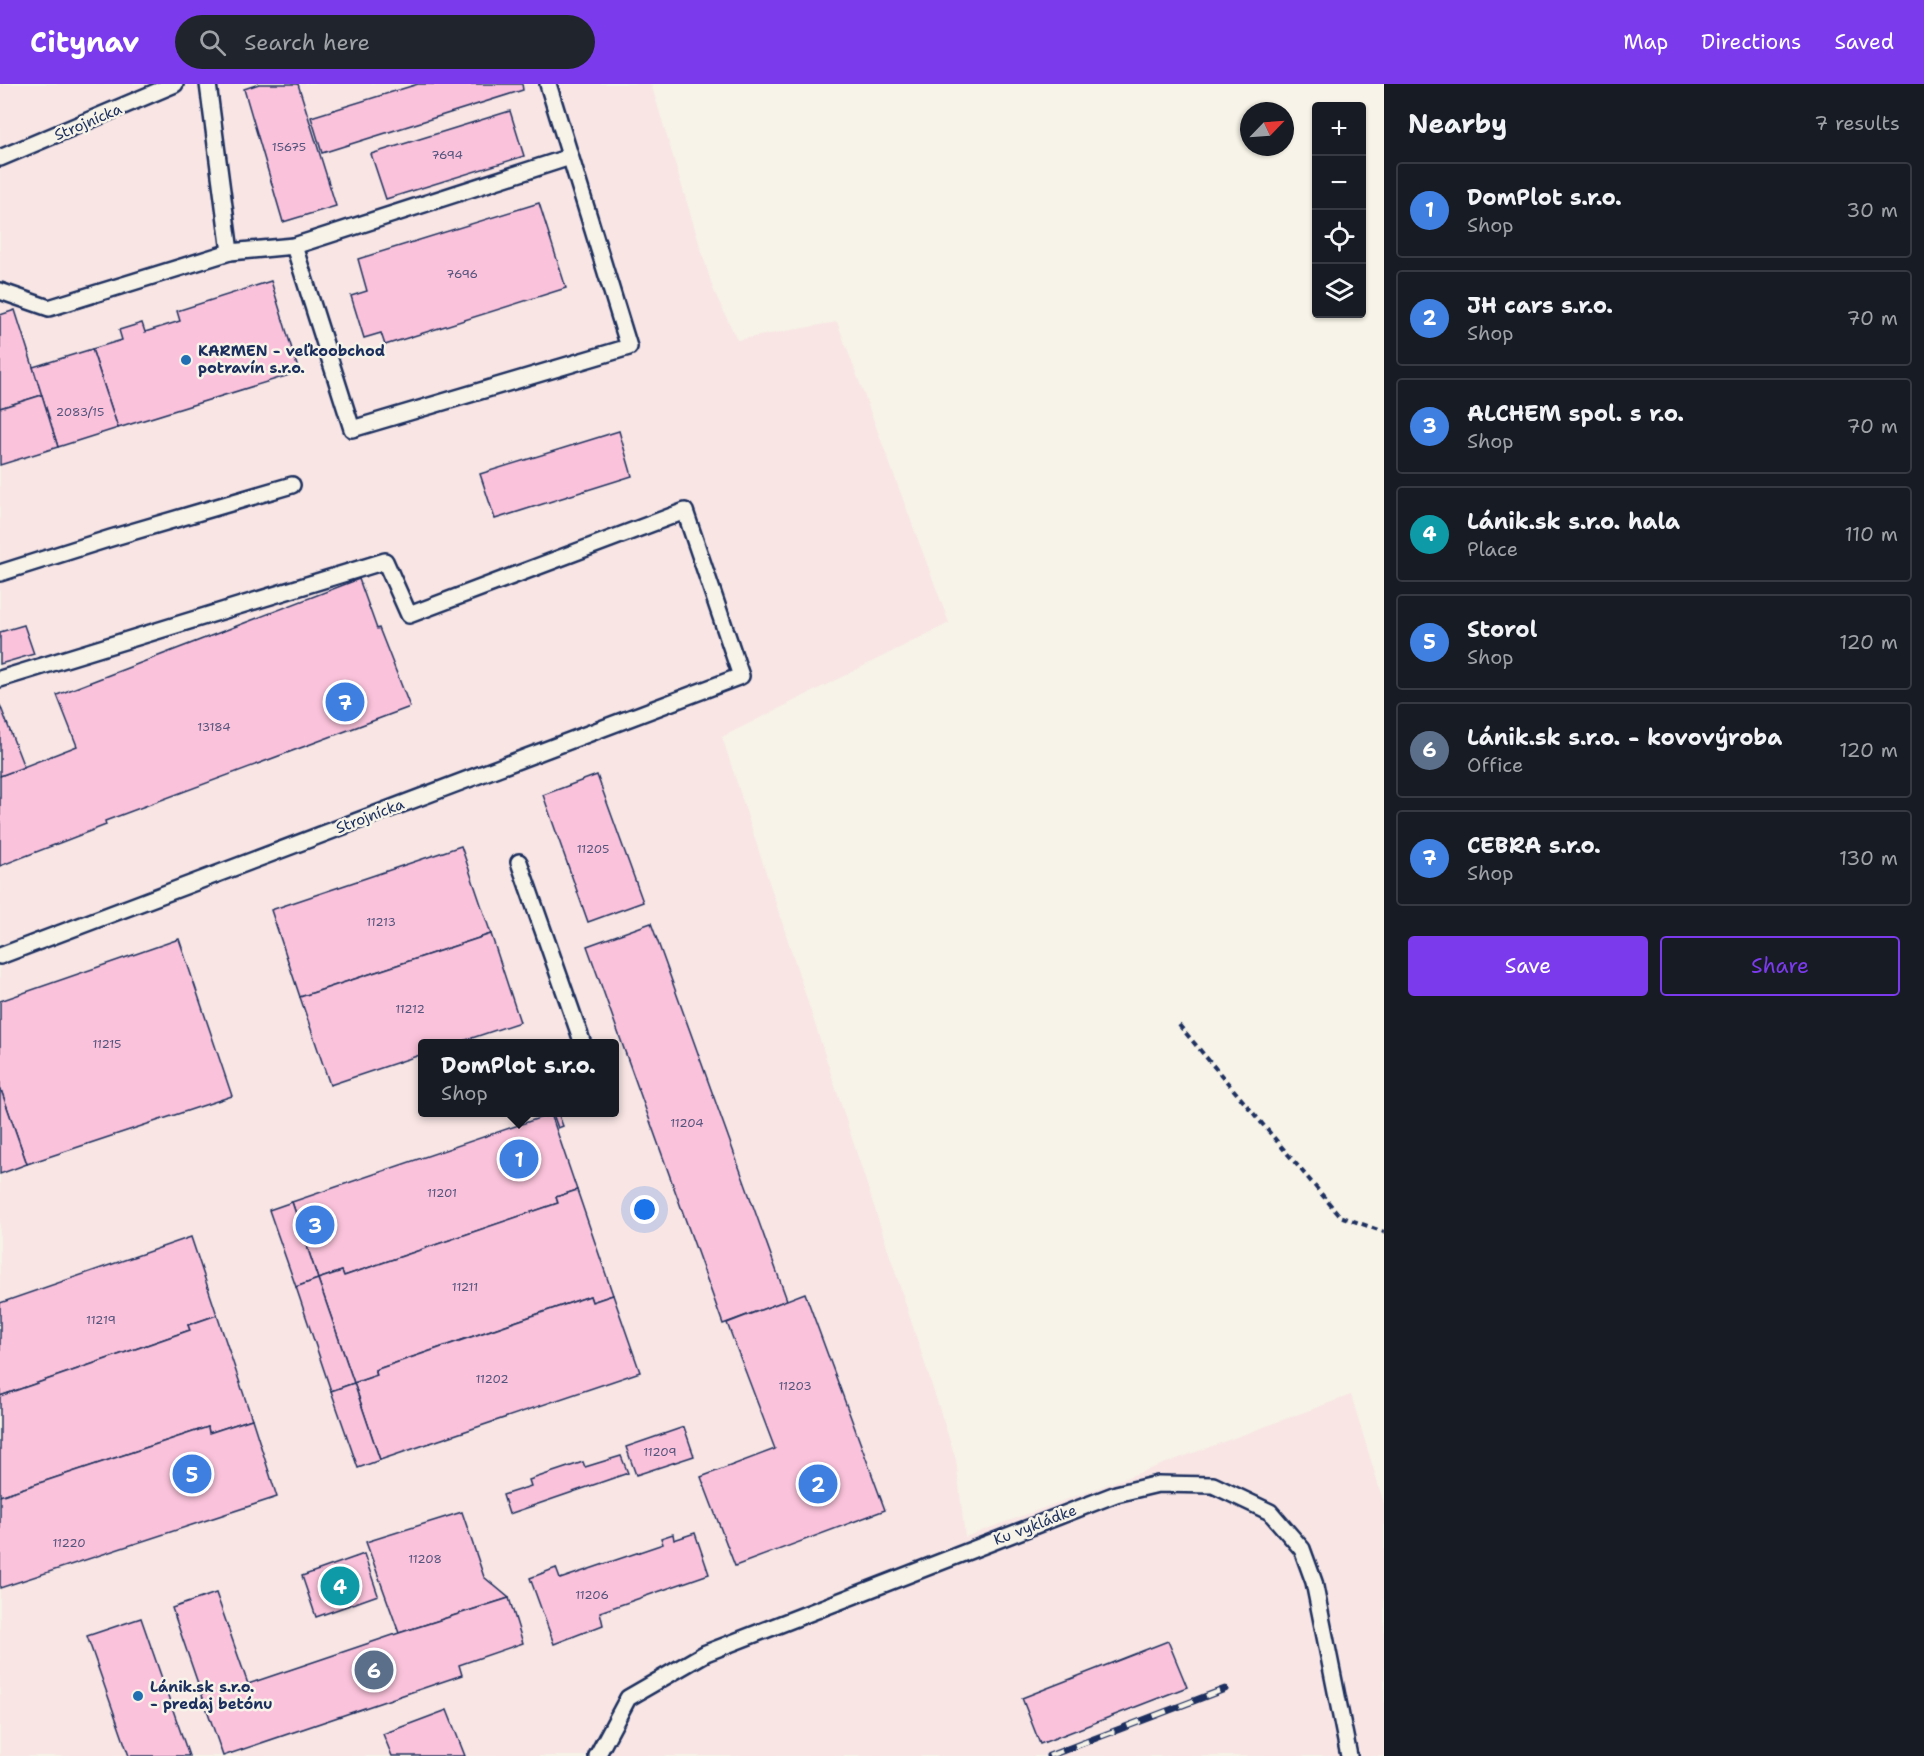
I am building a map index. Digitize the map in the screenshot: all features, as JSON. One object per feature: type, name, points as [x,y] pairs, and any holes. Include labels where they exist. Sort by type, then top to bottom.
[{"type":"lane","name":"Strojnícka","points":[[0,158],[175,84]]},
{"type":"lane","points":[[208,84],[230,252]]},
{"type":"lane","points":[[294,246],[352,429],[629,347],[548,84]]},
{"type":"lane","points":[[0,291],[49,308],[230,252],[294,246],[570,157]]},
{"type":"lane","points":[[0,573],[111,537],[292,485]]},
{"type":"lane","name":"Strojnícka","points":[[0,679],[385,561],[409,615],[685,511],[741,676],[0,956]]},
{"type":"lane","points":[[519,862],[581,1039]]},
{"type":"lane","name":"Ku vykládke","points":[[597,1756],[628,1698],[706,1653],[1116,1494],[1158,1484],[1213,1485],[1270,1512],[1302,1549],[1314,1582],[1349,1756]]},
{"type":"path","points":[[1179,1025],[1340,1216],[1384,1232]]},
{"type":"shaded area","points":[[0,84],[651,84],[713,289],[737,340],[837,322],[949,623],[722,737],[956,1460],[965,1537],[1351,1395],[1384,1504],[1384,1756],[0,1756]]},
{"type":"building","points":[[259,84],[298,84],[336,206],[283,222],[244,89]]},
{"type":"building","points":[[418,84],[522,84],[523,90],[322,153],[311,117]]},
{"type":"building","points":[[510,111],[524,156],[386,199],[371,154]]},
{"type":"building","points":[[539,203],[566,288],[385,345],[381,333],[364,338],[351,296],[367,291],[358,259]]},
{"type":"building","points":[[271,281],[299,372],[118,428],[92,349],[122,340],[119,330],[142,323],[145,332],[180,321],[177,311]]},
{"type":"building","points":[[15,310],[42,395],[0,408],[0,315]]},
{"type":"building","points":[[92,349],[118,428],[58,447],[33,367]]},
{"type":"building","points":[[42,395],[58,447],[0,465],[0,408]]},
{"type":"building","points":[[619,431],[632,476],[495,519],[480,474]]},
{"type":"building","points":[[359,579],[410,707],[105,821],[106,825],[0,866],[0,776],[77,746],[57,695]]},
{"type":"building","points":[[24,625],[34,654],[0,664],[0,632]]},
{"type":"building","points":[[0,705],[24,767],[0,776]]},
{"type":"building","points":[[597,775],[643,902],[588,922],[543,795]]},
{"type":"building","points":[[461,846],[491,934],[300,997],[271,910]]},
{"type":"building","points":[[651,923],[787,1300],[723,1324],[587,946]]},
{"type":"building","points":[[491,934],[520,1022],[469,1039],[418,1039],[418,1056],[330,1085],[300,997]]},
{"type":"building","points":[[179,939],[232,1096],[27,1164],[0,1087],[0,1001]]},
{"type":"building","points":[[0,1087],[27,1164],[0,1174]]},
{"type":"building","points":[[542,1117],[552,1117],[577,1190],[556,1197],[558,1203],[344,1276],[342,1271],[318,1279],[292,1202]]},
{"type":"building","points":[[554,1117],[560,1117],[563,1126],[558,1128]]},
{"type":"building","points":[[577,1190],[613,1295],[592,1302],[590,1296],[375,1370],[377,1375],[354,1383],[318,1279],[342,1271],[344,1276],[558,1203],[556,1197]]},
{"type":"building","points":[[292,1202],[318,1279],[296,1287],[269,1210]]},
{"type":"building","points":[[191,1237],[217,1315],[188,1325],[190,1330],[0,1396],[0,1303]]},
{"type":"building","points":[[318,1279],[354,1383],[331,1391],[296,1287]]},
{"type":"building","points":[[805,1293],[885,1510],[735,1566],[701,1477],[775,1449],[727,1323]]},
{"type":"building","points":[[613,1295],[640,1372],[380,1460],[354,1383],[377,1375],[375,1370],[590,1296],[592,1302]]},
{"type":"building","points":[[217,1315],[252,1419],[209,1433],[208,1427],[0,1496],[0,1396],[190,1330],[188,1325]]},
{"type":"building","points":[[354,1383],[380,1460],[358,1468],[331,1391]]},
{"type":"building","points":[[252,1419],[277,1497],[0,1588],[0,1496],[208,1427],[209,1433]]},
{"type":"building","points":[[684,1427],[694,1456],[636,1475],[626,1447]]},
{"type":"building","points":[[621,1456],[628,1473],[509,1514],[503,1495],[531,1486],[529,1480],[583,1462],[585,1467]]},
{"type":"building","points":[[462,1512],[484,1577],[509,1598],[399,1633],[366,1542]]},
{"type":"building","points":[[695,1533],[709,1574],[600,1612],[603,1625],[554,1644],[530,1578],[556,1568],[560,1579],[663,1544],[661,1538],[673,1534],[674,1540]]},
{"type":"building","points":[[364,1554],[378,1595],[316,1617],[302,1576]]},
{"type":"building","points":[[216,1593],[248,1684],[509,1598],[523,1643],[459,1665],[462,1675],[223,1756],[172,1608]]},
{"type":"building","name":"Lánik.sk s.r.o. - predaj betónu","points":[[141,1618],[189,1756],[129,1756],[87,1636]]},
{"type":"building","points":[[1168,1641],[1187,1687],[1040,1744],[1022,1698]]},
{"type":"building","points":[[447,1710],[465,1756],[392,1756],[383,1734]]},
{"type":"railway","points":[[1049,1756],[1225,1689]]},
{"type":"place","name":"KARMEN - veľkoobchod potravín s.r.o.","points":[[186,360]]},
{"type":"place","name":"CEBRA s.r.o.","points":[[345,702]]},
{"type":"place","name":"DomPlot s.r.o.","points":[[519,1159]]},
{"type":"place","name":"ALCHEM spol. s r.o.","points":[[315,1225]]},
{"type":"place","name":"Storol","points":[[192,1474]]},
{"type":"place","name":"JH cars s.r.o.","points":[[818,1484]]},
{"type":"place","name":"Lánik.sk s.r.o. hala","points":[[340,1586]]},
{"type":"place","name":"Lánik.sk s.r.o. - kovovýroba","points":[[374,1670]]},
{"type":"place","name":"Lánik.sk s.r.o. - predaj betónu","points":[[138,1696]]}]
